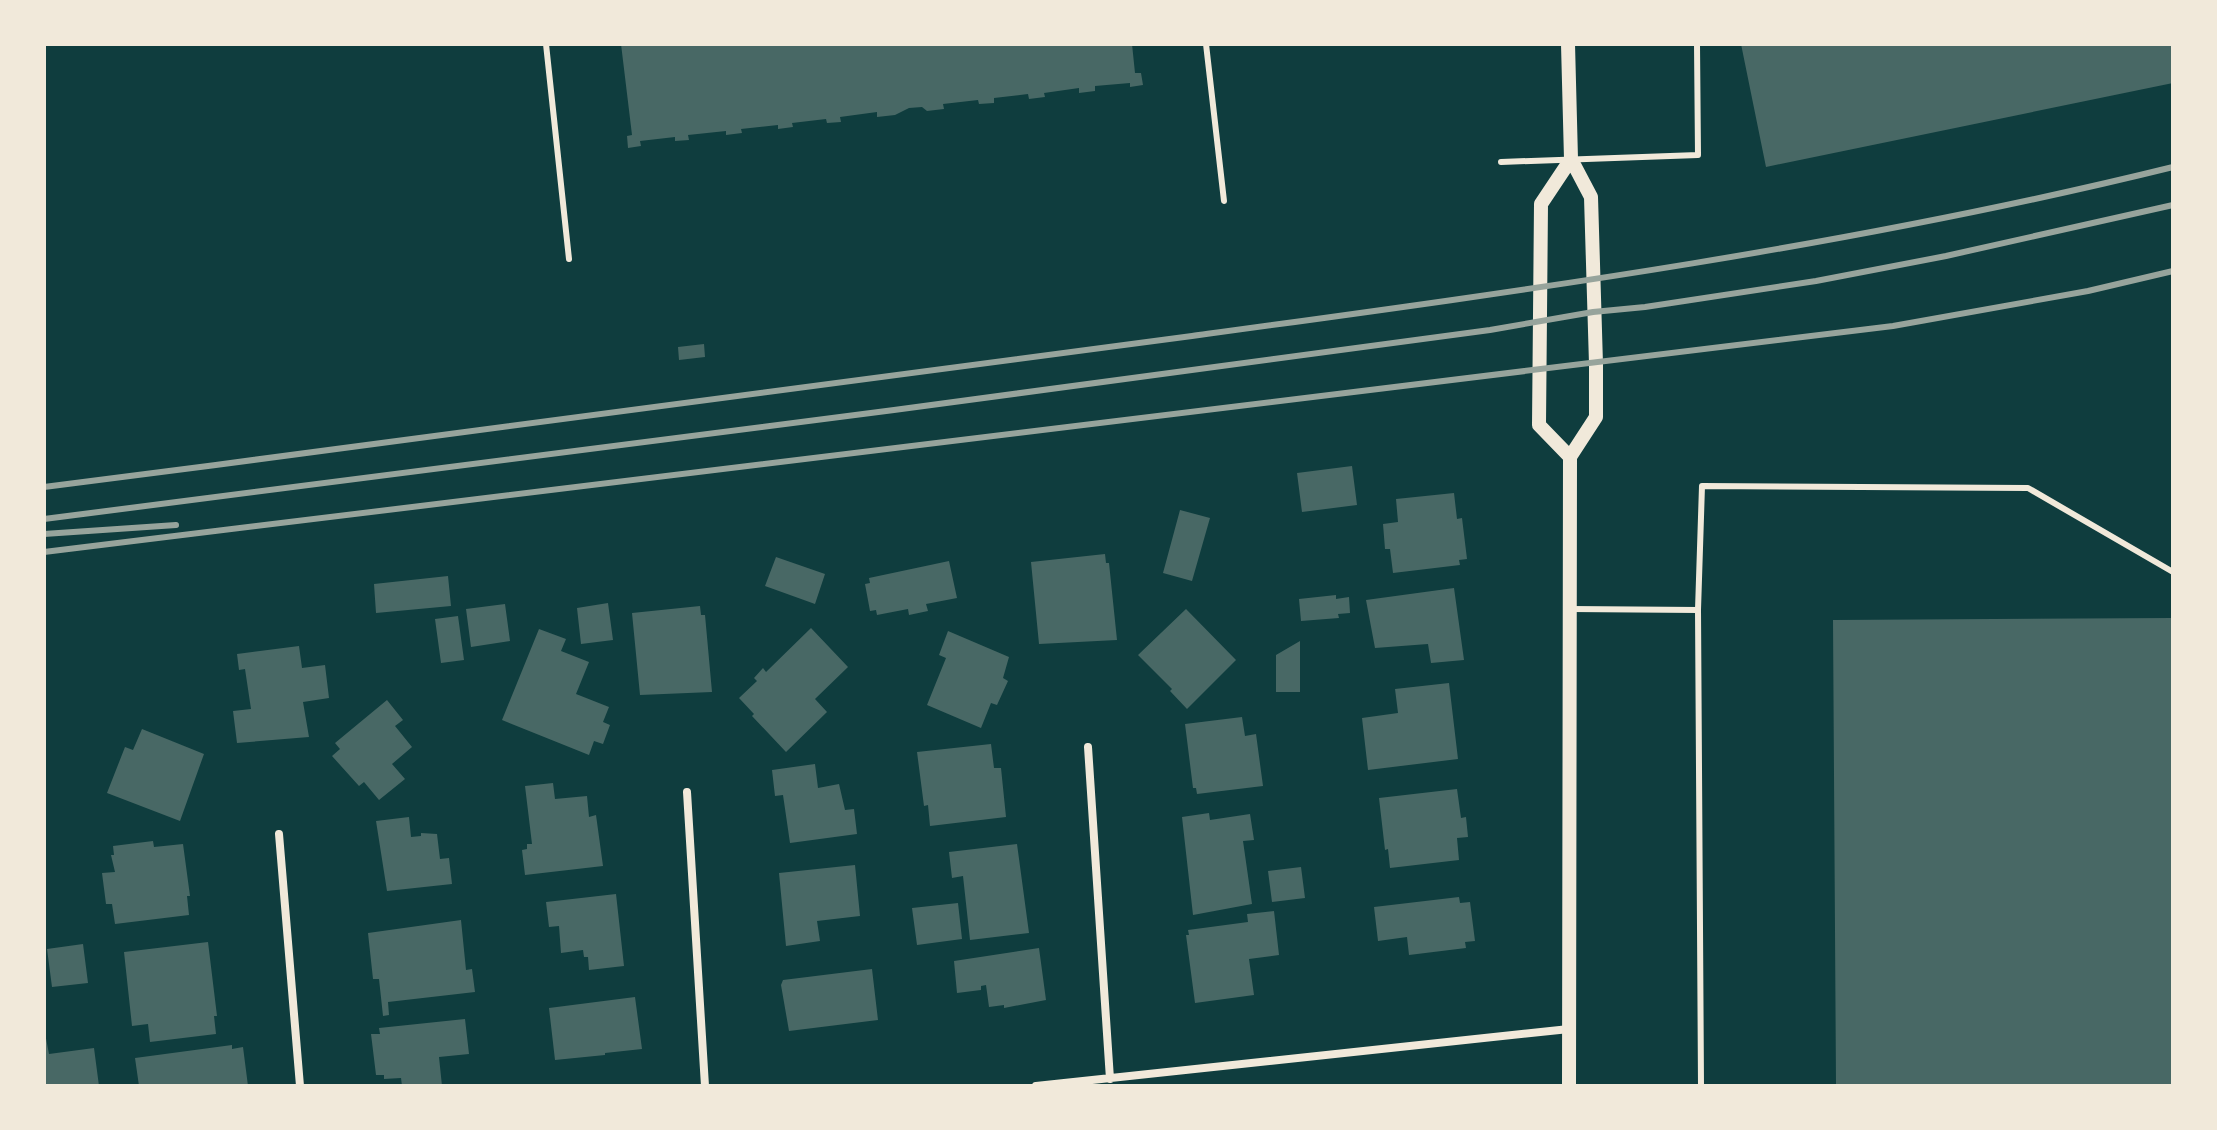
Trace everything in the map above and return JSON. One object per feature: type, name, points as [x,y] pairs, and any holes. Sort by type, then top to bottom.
[{"type":"street","points":[[1568,44],[1571,159],[1591,197],[1596,417],[1570,457],[1569,1086]]},
{"type":"street","points":[[1570,457],[1539,425],[1539,288],[1541,204],[1571,159]]},
{"type":"street","points":[[1088,747],[1110,1079]]},
{"type":"street","points":[[687,792],[705,1086]]},
{"type":"street","points":[[279,834],[300,1086]]},
{"type":"street","points":[[1036,1086],[1569,1029]]},
{"type":"lane","points":[[546,44],[569,259]]},
{"type":"lane","points":[[1206,44],[1224,201]]},
{"type":"lane","points":[[1501,162],[1698,155],[1697,44]]},
{"type":"lane","points":[[1701,1086],[1698,610],[1702,486],[2028,488],[2173,572]]},
{"type":"lane","points":[[1569,609],[1698,610]]},
{"type":"building","points":[[621,44],[1132,44],[1135,73],[1141,73],[1143,85],[1095,86],[1095,91],[1079,93],[1079,88],[1044,93],[1045,97],[1029,99],[1028,94],[994,98],[994,103],[979,104],[978,100],[943,104],[944,109],[927,111],[922,107],[909,108],[895,115],[877,117],[877,112],[840,117],[841,122],[827,123],[826,119],[792,123],[793,127],[778,129],[778,125],[741,129],[742,133],[726,135],[726,131],[688,135],[689,140],[675,141],[675,137],[640,141],[641,146],[628,148],[627,136],[632,135]]},
{"type":"building","points":[[1741,44],[2173,44],[2173,83],[1766,167]]},
{"type":"building","points":[[704,344],[705,357],[679,360],[678,347]]},
{"type":"building","points":[[1352,466],[1357,505],[1302,512],[1297,473]]},
{"type":"building","points":[[1454,493],[1457,519],[1462,518],[1467,559],[1459,560],[1460,565],[1393,573],[1390,549],[1385,549],[1383,524],[1398,522],[1396,499]]},
{"type":"building","points":[[1180,510],[1210,518],[1192,581],[1163,573]]},
{"type":"building","points":[[1105,554],[1106,563],[1109,563],[1117,640],[1039,644],[1031,562]]},
{"type":"building","points":[[776,557],[825,574],[815,604],[765,586]]},
{"type":"building","points":[[949,561],[957,598],[926,604],[928,611],[909,615],[908,609],[877,615],[876,610],[870,611],[865,584],[870,583],[869,578]]},
{"type":"building","points":[[448,576],[451,606],[376,613],[374,584]]},
{"type":"building","points":[[1454,588],[1464,660],[1431,663],[1428,644],[1375,648],[1366,600]]},
{"type":"building","points":[[1336,595],[1336,599],[1349,597],[1350,613],[1338,614],[1339,618],[1301,621],[1299,599]]},
{"type":"building","points":[[608,603],[613,640],[581,644],[577,608]]},
{"type":"building","points":[[505,604],[510,641],[471,647],[466,609]]},
{"type":"building","points":[[700,606],[701,615],[705,615],[712,692],[640,695],[632,613]]},
{"type":"building","points":[[1186,609],[1236,660],[1187,709],[1138,655]]},
{"type":"building","points":[[458,616],[464,660],[441,663],[435,619]]},
{"type":"building","points":[[2173,618],[2173,1086],[1836,1086],[1833,620]]},
{"type":"building","points":[[811,628],[848,667],[815,699],[827,712],[786,752],[739,698],[757,681],[754,678],[763,668],[766,672]]},
{"type":"building","points":[[539,629],[566,639],[561,651],[589,662],[576,694],[609,707],[603,722],[610,725],[603,744],[594,741],[589,755],[502,720]]},
{"type":"building","points":[[948,631],[1009,657],[1003,678],[1008,681],[997,705],[991,703],[981,728],[927,705],[946,658],[939,655]]},
{"type":"building","points":[[1300,641],[1300,692],[1276,692],[1276,655]]},
{"type":"building","points":[[299,646],[302,668],[325,665],[329,698],[303,702],[309,737],[237,743],[233,711],[251,709],[245,669],[239,670],[237,654]]},
{"type":"building","points":[[1449,683],[1458,759],[1368,770],[1362,718],[1398,713],[1395,689]]},
{"type":"building","points":[[387,700],[403,720],[395,726],[412,747],[392,764],[405,779],[379,800],[364,782],[359,786],[332,756],[340,749],[335,743]]},
{"type":"building","points":[[1242,717],[1245,736],[1256,734],[1263,786],[1197,794],[1196,788],[1193,788],[1185,724]]},
{"type":"building","points":[[142,729],[204,754],[180,821],[107,793],[125,747],[133,750]]},
{"type":"building","points":[[991,744],[994,768],[1001,768],[1006,817],[930,826],[928,805],[924,806],[917,752]]},
{"type":"building","points":[[815,764],[818,788],[839,784],[845,810],[854,809],[857,834],[790,843],[783,795],[775,796],[772,770]]},
{"type":"building","points":[[553,783],[555,799],[587,796],[589,817],[596,815],[603,866],[525,875],[522,850],[527,849],[527,844],[532,844],[525,786]]},
{"type":"building","points":[[1457,789],[1461,818],[1466,817],[1468,837],[1457,838],[1459,860],[1390,868],[1379,798]]},
{"type":"building","points":[[1209,813],[1210,820],[1250,814],[1254,840],[1243,841],[1252,904],[1193,915],[1182,817]]},
{"type":"building","points":[[409,817],[411,837],[421,836],[421,833],[437,834],[440,859],[449,858],[452,884],[387,891],[376,821]]},
{"type":"building","points":[[153,841],[154,847],[183,844],[190,896],[187,896],[189,915],[115,924],[112,904],[106,904],[102,873],[115,872],[111,855],[114,855],[113,846]]},
{"type":"building","points":[[1017,844],[1029,933],[970,940],[963,876],[952,878],[949,852]]},
{"type":"building","points":[[855,865],[860,916],[817,921],[820,941],[786,946],[779,873]]},
{"type":"building","points":[[1301,867],[1305,898],[1272,902],[1268,871]]},
{"type":"building","points":[[616,894],[624,966],[589,970],[588,957],[584,957],[583,950],[561,953],[559,926],[549,927],[546,902]]},
{"type":"building","points":[[1459,897],[1460,903],[1470,902],[1475,941],[1465,942],[1466,948],[1409,955],[1407,937],[1378,941],[1374,907]]},
{"type":"building","points":[[958,903],[962,939],[917,945],[912,908]]},
{"type":"building","points":[[1274,911],[1279,955],[1249,959],[1254,995],[1195,1003],[1186,935],[1189,935],[1188,930],[1248,922],[1247,914]]},
{"type":"building","points":[[461,920],[466,970],[472,969],[475,992],[388,1002],[389,1015],[383,1016],[379,979],[373,979],[368,933]]},
{"type":"building","points":[[208,942],[217,1016],[214,1016],[216,1034],[150,1042],[148,1024],[132,1026],[124,952]]},
{"type":"building","points":[[83,944],[88,983],[52,987],[47,949]]},
{"type":"building","points":[[1039,948],[1046,1000],[1004,1008],[1004,1005],[989,1007],[986,985],[981,986],[981,990],[957,993],[954,961]]},
{"type":"building","points":[[872,969],[878,1020],[789,1031],[781,985],[783,980]]},
{"type":"building","points":[[635,997],[642,1049],[555,1060],[549,1008]]},
{"type":"building","points":[[465,1019],[469,1054],[439,1057],[442,1086],[402,1086],[401,1078],[384,1079],[384,1075],[376,1075],[371,1034],[380,1034],[379,1028]]},
{"type":"building","points":[[44,1028],[49,1054],[94,1048],[99,1086],[44,1086]]},
{"type":"building","points":[[232,1045],[232,1049],[243,1047],[248,1086],[139,1086],[135,1058]]},
{"type":"railway","points":[[44,487],[905,375],[1562,284],[1929,221],[2173,167]]},
{"type":"railway","points":[[44,519],[1490,330],[1593,312],[1816,281],[1946,256],[2173,205]]},
{"type":"railway","points":[[44,552],[1893,326],[2088,291],[2173,271]]},
{"type":"railway","points":[[44,534],[176,525]]}]
